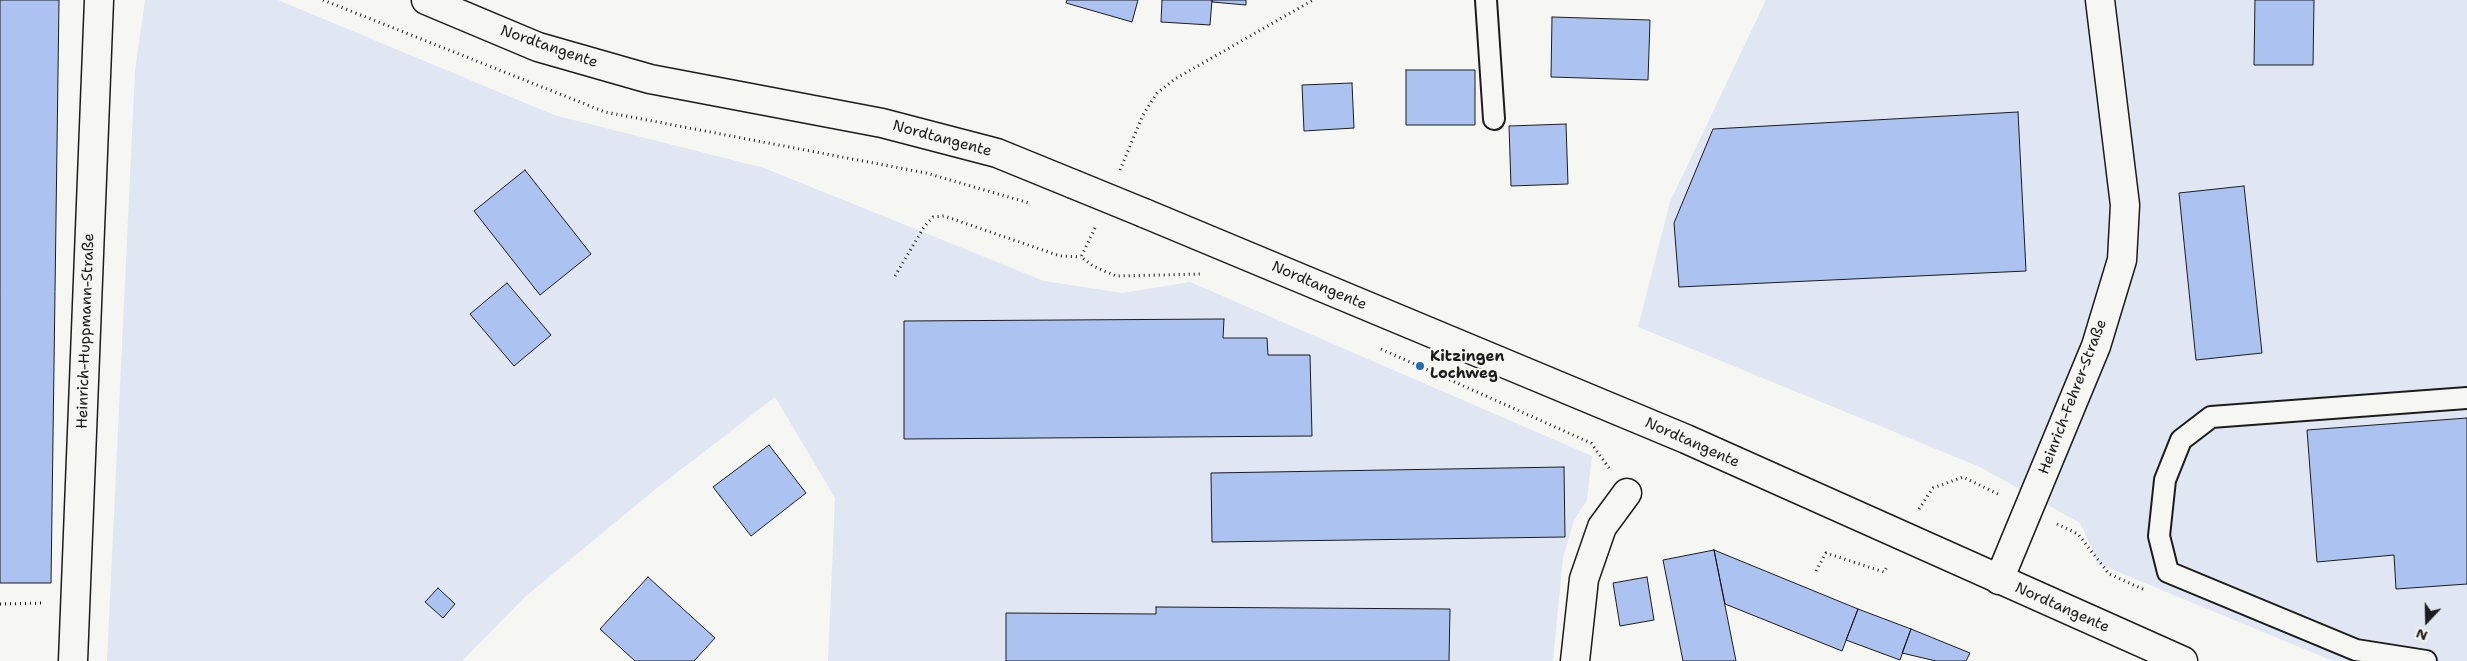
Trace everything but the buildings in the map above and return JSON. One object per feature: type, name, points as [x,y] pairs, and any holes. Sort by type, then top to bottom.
[{"type":"main road","name":"Heinrich-Huppmann-Straße","points":[[73,661],[99,0]]},
{"type":"main road","name":"Nordtangente","points":[[426,0],[538,47],[650,79],[882,123],[997,153],[1686,439],[2182,661]]},
{"type":"main road","name":"Heinrich-Fehrer-Straße","points":[[1999,580],[2096,346],[2122,260],[2125,205],[2100,0]]},
{"type":"main road","points":[[1575,661],[1584,579],[1602,527],[1627,493]]},
{"type":"lane","points":[[1486,0],[1494,119]]},
{"type":"lane","points":[[2426,661],[2356,650],[2168,572],[2159,536],[2165,480],[2181,440],[2211,417],[2467,398]]},
{"type":"path","points":[[1143,115],[1158,93],[1175,79],[1313,0]]},
{"type":"path","points":[[895,276],[924,226],[934,216],[944,216],[1060,256],[1081,257],[1093,266],[1116,276],[1213,274]]},
{"type":"path","points":[[1081,257],[1091,240]]},
{"type":"path","points":[[1375,346],[1591,443],[1627,493]]},
{"type":"path","points":[[1816,571],[1826,554],[1884,572],[1901,536],[1933,488],[1963,477],[2078,534],[2109,574],[2154,593]]},
{"type":"path","points":[[0,604],[75,603]]},
{"type":"shaded area","points":[[145,0],[278,0],[554,115],[764,168],[1044,281],[1122,293],[1190,282],[1592,456],[1587,500],[1574,520],[1563,558],[1553,661],[828,661],[835,498],[775,397],[652,492],[526,596],[462,661],[107,661],[135,71]]},
{"type":"shaded area","points":[[1766,0],[2467,0],[2467,661],[2333,661],[2099,564],[2080,523],[1980,467],[1638,327],[1670,202]]},
{"type":"place","name":"Kitzingen Lochweg","points":[[1420,366]]}]
